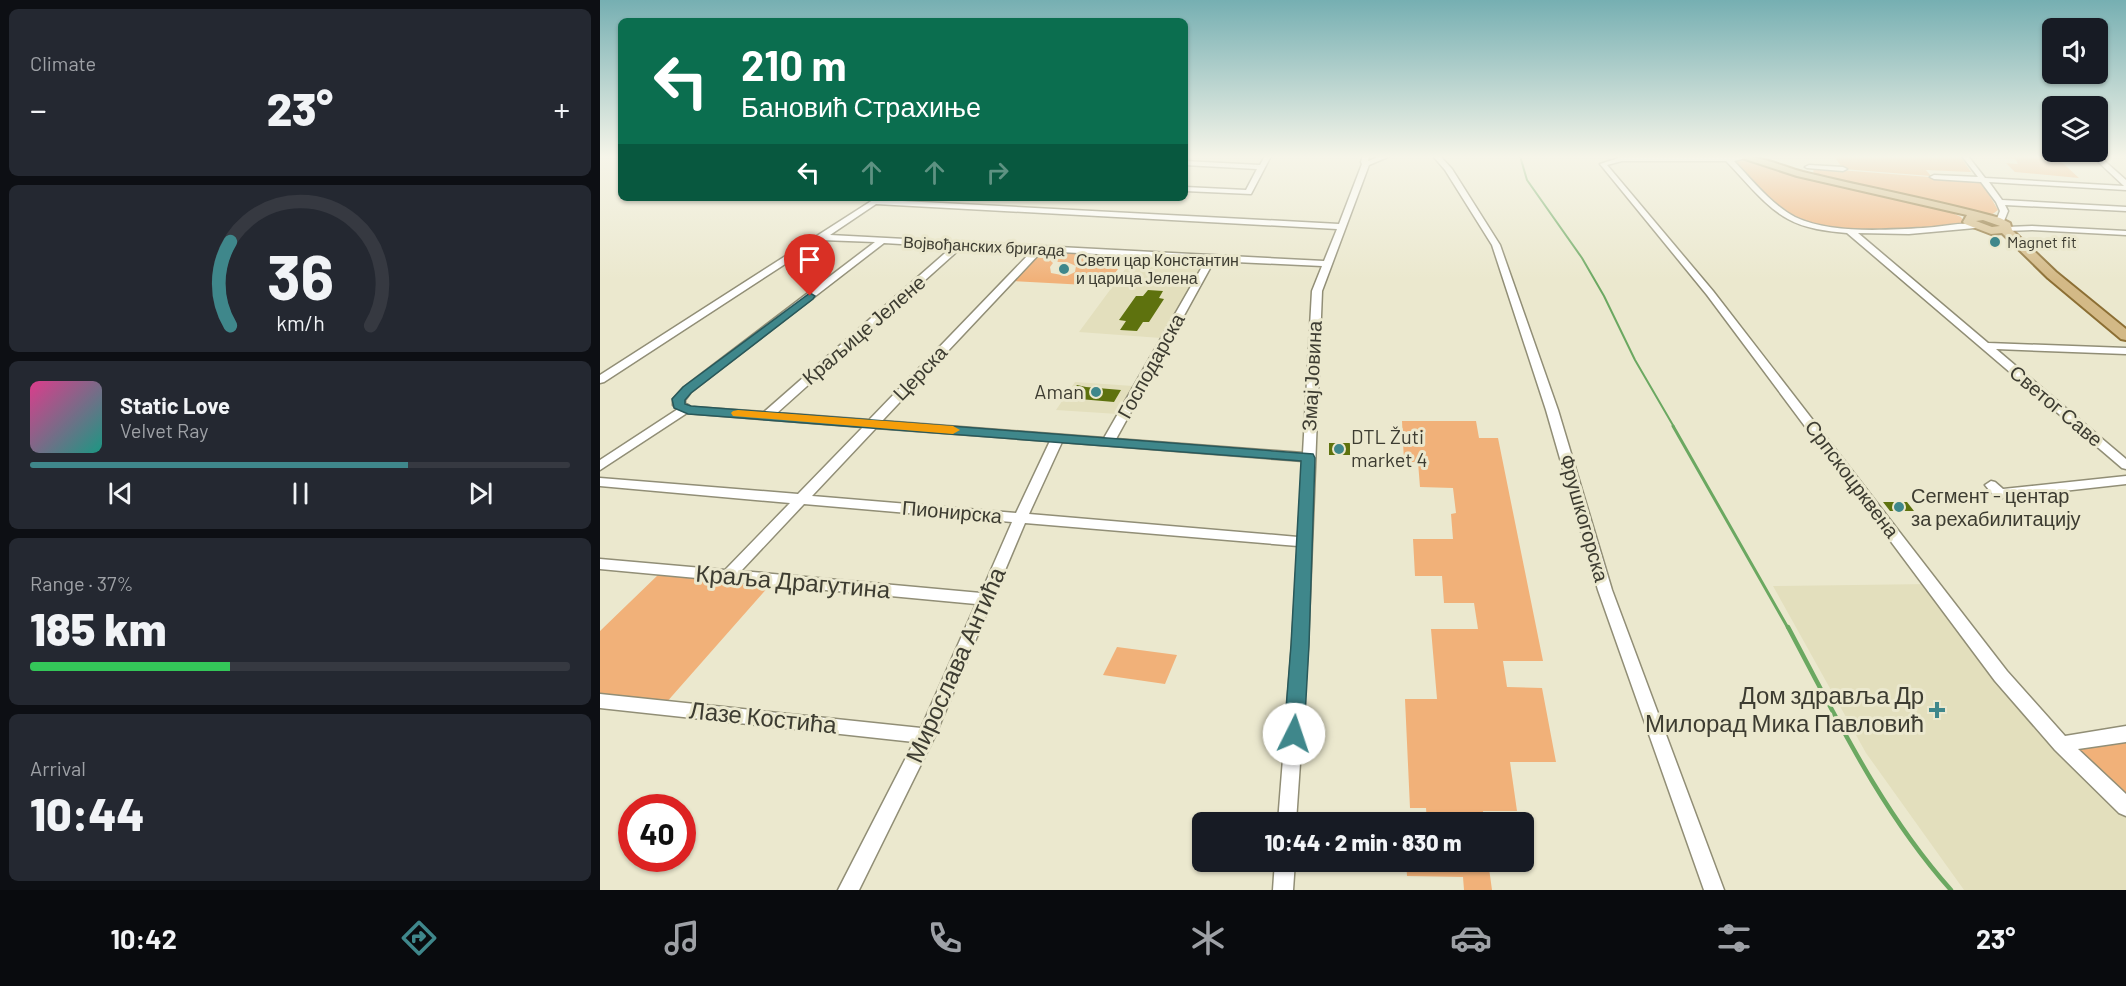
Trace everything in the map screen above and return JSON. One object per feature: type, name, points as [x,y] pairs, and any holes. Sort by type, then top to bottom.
[{"type":"main road","points":[[1907,198],[1978,220],[2004,223],[2022,247],[2052,275],[2126,336]]},
{"type":"main road","points":[[1978,220],[1991,231],[2022,247]]},
{"type":"main road","points":[[1991,231],[2004,223]]},
{"type":"main road","points":[[2052,275],[2056,282],[2126,349]]},
{"type":"street","name":"Змај Јовина","points":[[1288,812],[1300,645],[1315,311],[1319,283],[1352,198]]},
{"type":"street","name":"Фрушкогорска","points":[[1466,198],[1497,245],[1552,410],[1605,590],[1714,890]]},
{"type":"street","name":"Српскоцрквена","points":[[1630,198],[1716,302],[1996,670],[2061,744],[2126,807]]},
{"type":"street","points":[[1769,198],[1790,217],[1812,227],[1850,231],[1951,229],[1978,220]]},
{"type":"street","points":[[1997,198],[2000,202],[2004,223]]},
{"type":"street","points":[[600,380],[877,201]]},
{"type":"street","points":[[896,201],[1341,227]]},
{"type":"street","points":[[2000,202],[2126,209]]},
{"type":"street","points":[[2004,223],[2015,222],[2032,228]]},
{"type":"street","points":[[2004,223],[2032,228],[2126,232]]},
{"type":"street","name":"Светог Саве","points":[[1850,231],[2126,465]]},
{"type":"street","name":"Војвођанских бригада","points":[[821,237],[1326,264]]},
{"type":"street","points":[[883,240],[687,390],[678,402],[679,405],[687,409],[767,416],[1308,458]]},
{"type":"street","name":"Краљице Јелене","points":[[767,416],[960,244]]},
{"type":"street","name":"Церска","points":[[728,576],[1039,249]]},
{"type":"street","name":"Господарска","points":[[1108,442],[1211,259]]},
{"type":"street","name":"Светог Саве","points":[[1986,346],[2126,349]]},
{"type":"street","points":[[600,466],[687,409]]},
{"type":"street","name":"Мирослава Антића","points":[[848,890],[926,735],[1058,438]]},
{"type":"street","points":[[1991,484],[2000,494],[2126,480]]},
{"type":"street","name":"Пионирска","points":[[600,482],[1303,542]]},
{"type":"street","name":"Краља Драгутина","points":[[600,564],[987,599]]},
{"type":"street","name":"Лазе Костића","points":[[600,701],[926,735]]},
{"type":"street","points":[[2061,744],[2126,734]]},
{"type":"street","points":[[1283,890],[1284,872]]},
{"type":"shaded area","points":[[1767,198],[1898,198],[1946,210],[1961,217],[1964,222],[1951,229],[1843,230],[1821,228],[1803,223],[1780,210]]},
{"type":"shaded area","points":[[1921,198],[1991,198],[1998,210],[1990,216]]},
{"type":"shaded area","points":[[1053,251],[1128,256],[1105,286],[1013,281],[1037,255],[1047,257],[1053,263],[1050,267],[1051,273],[1067,276],[1075,272],[1076,266],[1067,262],[1058,262],[1052,256]]},
{"type":"shaded area","points":[[1135,256],[1207,260],[1161,338],[1079,332]]},
{"type":"shaded area","points":[[1075,382],[1133,386],[1118,414],[1056,410]]},
{"type":"shaded area","points":[[1402,421],[1476,421],[1479,438],[1498,438],[1543,661],[1503,661],[1507,687],[1542,688],[1556,762],[1510,762],[1517,811],[1426,812],[1426,808],[1410,808],[1405,699],[1437,699],[1431,629],[1478,629],[1474,603],[1444,603],[1442,576],[1415,576],[1413,539],[1453,539],[1451,514],[1456,513],[1453,488],[1420,487],[1418,462],[1404,462]]},
{"type":"shaded area","points":[[659,574],[770,585],[665,704],[600,696],[600,631]]},
{"type":"shaded area","name":"Дом здравља Др Милорад Мика Павловић","points":[[1931,584],[1972,640],[2126,807],[2126,890],[1964,890],[1866,753],[1773,586]]},
{"type":"shaded area","points":[[1117,647],[1177,655],[1165,684],[1103,675]]},
{"type":"shaded area","points":[[2126,734],[2126,810],[2061,744]]},
{"type":"shaded area","points":[[1407,872],[1490,872],[1492,890],[1464,890],[1463,877],[1407,876]]},
{"type":"building","points":[[1148,290],[1163,291],[1159,298],[1164,299],[1149,322],[1143,322],[1137,331],[1120,330],[1126,321],[1119,320],[1136,296],[1143,296]]},
{"type":"building","name":"Aman","points":[[1077,385],[1121,390],[1114,402],[1068,398]]},
{"type":"building","name":"DTL Žuti market 4","points":[[1329,443],[1350,443],[1350,455],[1329,455]]},
{"type":"building","name":"Сегмент - центар за рехабилитацију","points":[[1883,502],[1907,502],[1914,511],[1890,511]]},
{"type":"waterway","points":[[1539,198],[1582,258],[1604,296],[1635,360],[1674,427]]},
{"type":"waterway","points":[[1673,426],[1788,628]]},
{"type":"waterway","points":[[1788,627],[1842,729],[1882,797],[1903,829],[1951,890]]},
{"type":"slow traffic","points":[[738,413],[953,430]]},
{"type":"place","name":"Magnet fit","points":[[1995,242]]},
{"type":"place","name":"Свети цар Константин и царица Јелена","points":[[1064,269]]},
{"type":"place","name":"Aman","points":[[1096,392]]},
{"type":"place","name":"DTL Žuti market 4","points":[[1339,449]]},
{"type":"place","name":"Сегмент - центар за рехабилитацију","points":[[1899,507]]},
{"type":"place","name":"Дом здравља Др Милорад Мика Павловић","points":[[1937,710]]},
{"type":"route","points":[[810,296],[687,390],[678,402],[681,408],[1308,458],[1294,734]]}]
